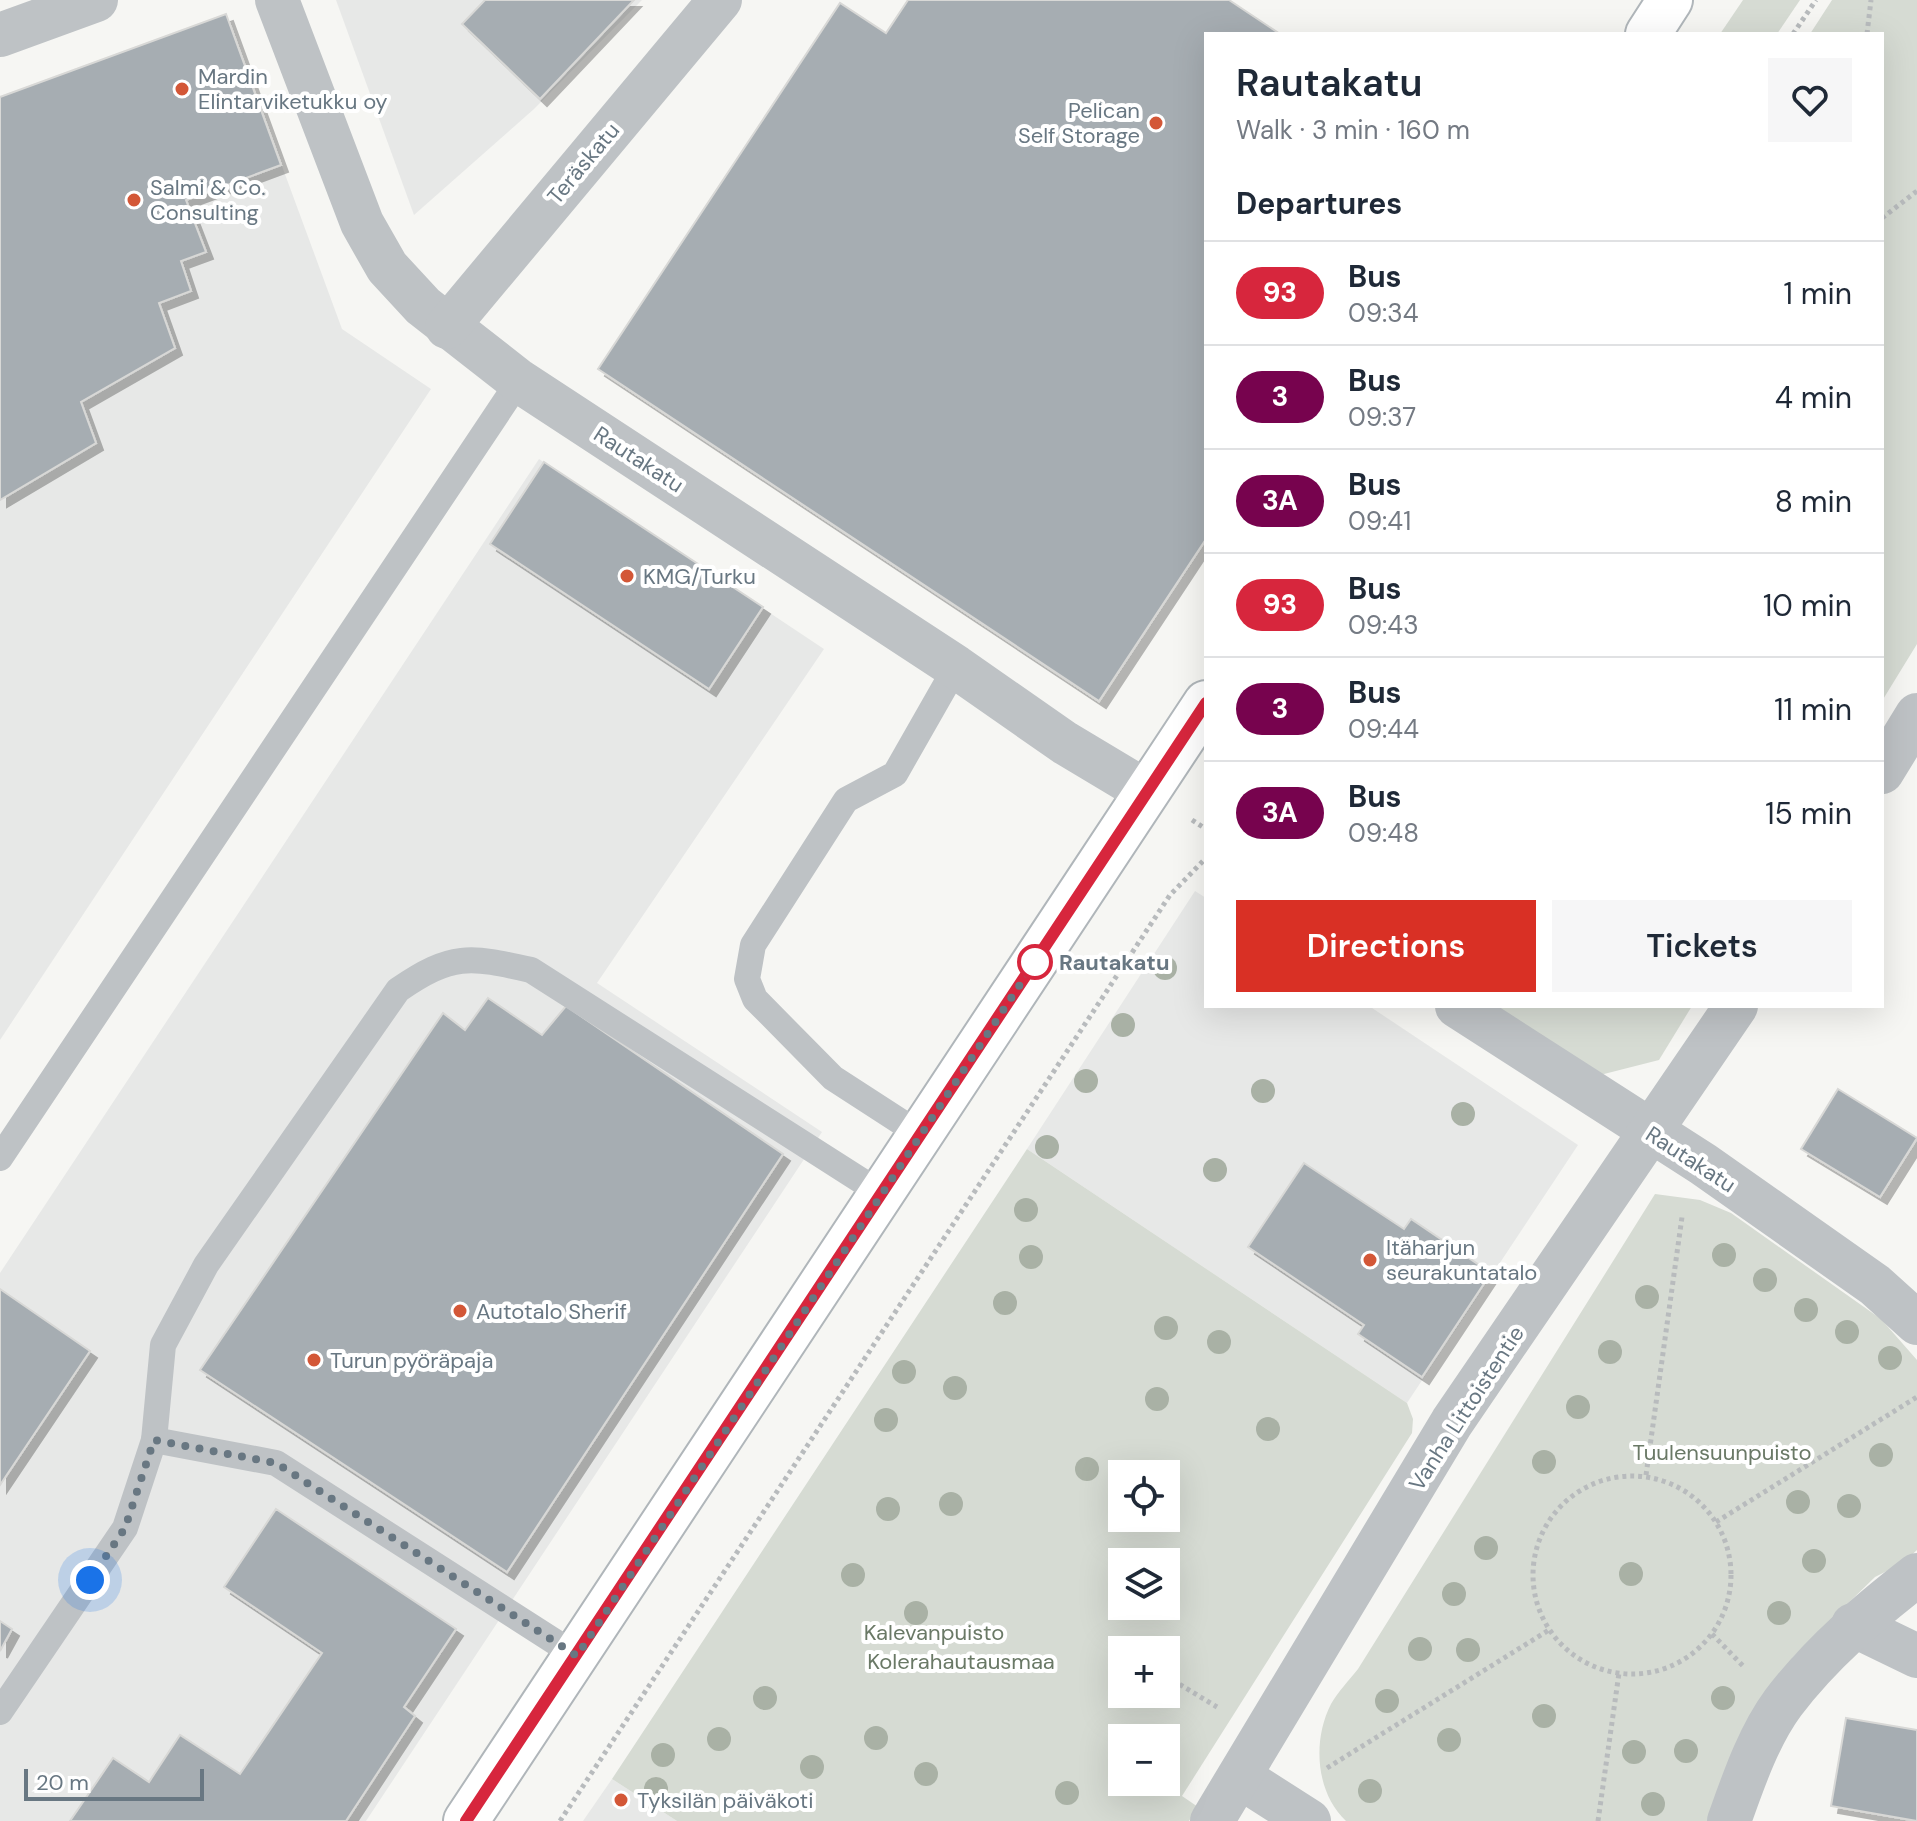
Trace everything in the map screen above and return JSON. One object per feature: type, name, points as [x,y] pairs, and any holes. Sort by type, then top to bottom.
[{"type":"main road","points":[[1649,32],[1670,0]]},
{"type":"main road","points":[[466,1821],[1204,706]]},
{"type":"street","points":[[0,35],[96,0]]},
{"type":"street","name":"Rautakatu","points":[[277,0],[362,223],[387,267],[447,327],[519,381],[956,667],[1065,743],[1147,792]]},
{"type":"street","name":"Teräskatu","points":[[447,327],[720,0]]},
{"type":"street","points":[[1884,769],[1917,715]]},
{"type":"street","name":"Rautakatu","points":[[1460,1008],[1703,1164],[1875,1285],[1917,1323]]},
{"type":"street","name":"Vanha Littoistentie","points":[[1212,1821],[1452,1422],[1735,1008]]},
{"type":"street","points":[[1729,1821],[1747,1772],[1782,1705],[1853,1625],[1917,1575]]},
{"type":"street","points":[[1853,1625],[1917,1656]]},
{"type":"street","points":[[1240,1777],[1294,1810]]},
{"type":"lane","points":[[0,1158],[519,381]]},
{"type":"lane","points":[[921,1135],[833,1078],[755,999],[747,979],[753,945],[846,800],[895,774],[956,667]]},
{"type":"lane","points":[[0,1712],[125,1528],[154,1440],[163,1345],[206,1265],[398,990],[432,966],[476,957],[531,970],[882,1194]]},
{"type":"lane","points":[[154,1440],[276,1463],[577,1656]]},
{"type":"path","points":[[1794,32],[1816,0]]},
{"type":"path","points":[[1867,32],[1871,0]]},
{"type":"path","points":[[1884,216],[1917,191]]},
{"type":"path","points":[[573,1821],[562,1818],[1170,895],[1204,860]]},
{"type":"path","points":[[1646,1475],[1684,1203],[1703,1164]]},
{"type":"path","points":[[1716,1522],[1917,1397]]},
{"type":"path","points":[[1646,1475],[1676,1485],[1703,1505],[1716,1522],[1731,1563],[1730,1597],[1712,1634],[1696,1652],[1669,1667],[1640,1674],[1619,1673],[1581,1661],[1558,1642],[1540,1616],[1533,1587],[1533,1556],[1544,1528],[1561,1503],[1586,1485],[1615,1476],[1646,1475]]},
{"type":"path","points":[[1294,1810],[1549,1629]]},
{"type":"path","points":[[1598,1821],[1619,1673]]},
{"type":"shaded area","points":[[336,0],[642,0],[534,109],[414,215]]},
{"type":"shaded area","points":[[226,14],[342,329],[431,389],[0,1040],[0,97]]},
{"type":"shaded area","points":[[539,459],[824,649],[597,983],[822,1132],[366,1821],[0,1821],[0,1273]]},
{"type":"shaded area","points":[[1195,891],[1204,897],[1204,1008],[1372,1008],[1578,1145],[1407,1403],[1027,1149]]},
{"type":"shaded area","name":"Tyksilän päiväkoti","points":[[612,1779],[677,1821],[583,1821]]},
{"type":"green space","points":[[1743,0],[1800,0],[1778,32],[1721,32]]},
{"type":"green space","points":[[1832,0],[1917,0],[1917,644],[1884,698],[1884,32],[1811,32]]},
{"type":"green space","points":[[1499,1008],[1691,1008],[1659,1060],[1597,1074]]},
{"type":"green space","name":"Kalevanpuisto","points":[[1027,1149],[1407,1403],[1413,1419],[1412,1433],[1182,1796],[1198,1807],[1189,1821],[677,1821],[612,1779]]},
{"type":"green space","name":"Tuulensuunpuisto","points":[[1655,1194],[1700,1200],[1731,1213],[1881,1319],[1917,1360],[1917,1550],[1903,1563],[1875,1577],[1793,1657],[1708,1821],[1346,1821],[1328,1796],[1320,1766],[1321,1734],[1331,1704],[1358,1669]]},
{"type":"building","points":[[485,0],[634,0],[540,99],[462,24]]},
{"type":"building","points":[[908,0],[1229,0],[1277,32],[1204,32],[1204,542],[1099,701],[598,369],[840,3],[886,33]]},
{"type":"building","points":[[226,14],[281,165],[186,200],[206,252],[181,261],[191,291],[159,303],[175,348],[81,402],[96,443],[0,500],[0,97]]},
{"type":"building","name":"KMG/Turku","points":[[544,462],[763,607],[709,689],[490,544]]},
{"type":"building","name":"Autotalo Sherif","points":[[488,998],[542,1035],[566,1006],[783,1154],[507,1572],[200,1370],[443,1013],[465,1030]]},
{"type":"building","points":[[1838,1089],[1917,1138],[1880,1197],[1801,1149]]},
{"type":"building","name":"Itäharjun seurakuntatalo","points":[[1304,1163],[1404,1229],[1411,1219],[1491,1273],[1422,1377],[1358,1334],[1364,1325],[1248,1247]]},
{"type":"building","points":[[0,1289],[90,1351],[0,1485]]},
{"type":"building","points":[[276,1509],[456,1629],[404,1707],[415,1716],[346,1821],[70,1821],[113,1758],[149,1782],[180,1735],[240,1774],[322,1653],[224,1587]]},
{"type":"building","points":[[0,1621],[12,1629],[0,1651]]},
{"type":"building","points":[[1846,1718],[1917,1730],[1917,1821],[1831,1806]]},
{"type":"bus line","name":"93","points":[[466,1821],[1204,706]]},
{"type":"place","name":"Mardin Elintarviketukku oy","points":[[182,89]]},
{"type":"place","name":"Pelican Self Storage","points":[[1156,123]]},
{"type":"place","name":"Salmi & Co. Consulting","points":[[134,200]]},
{"type":"place","name":"KMG/Turku","points":[[627,576]]},
{"type":"place","name":"Rautakatu","points":[[1035,962]]},
{"type":"place","name":"Itäharjun seurakuntatalo","points":[[1370,1260]]},
{"type":"place","name":"Autotalo Sherif","points":[[460,1311]]},
{"type":"place","name":"Turun pyöräpaja","points":[[314,1360]]},
{"type":"place","name":"Tyksilän päiväkoti","points":[[621,1800]]},
{"type":"route","points":[[90,1580],[125,1528],[154,1440],[276,1463],[577,1656],[1035,962]]},
{"type":"park label","name":"Kolerahautausmaa","points":[[961,1661]]}]
